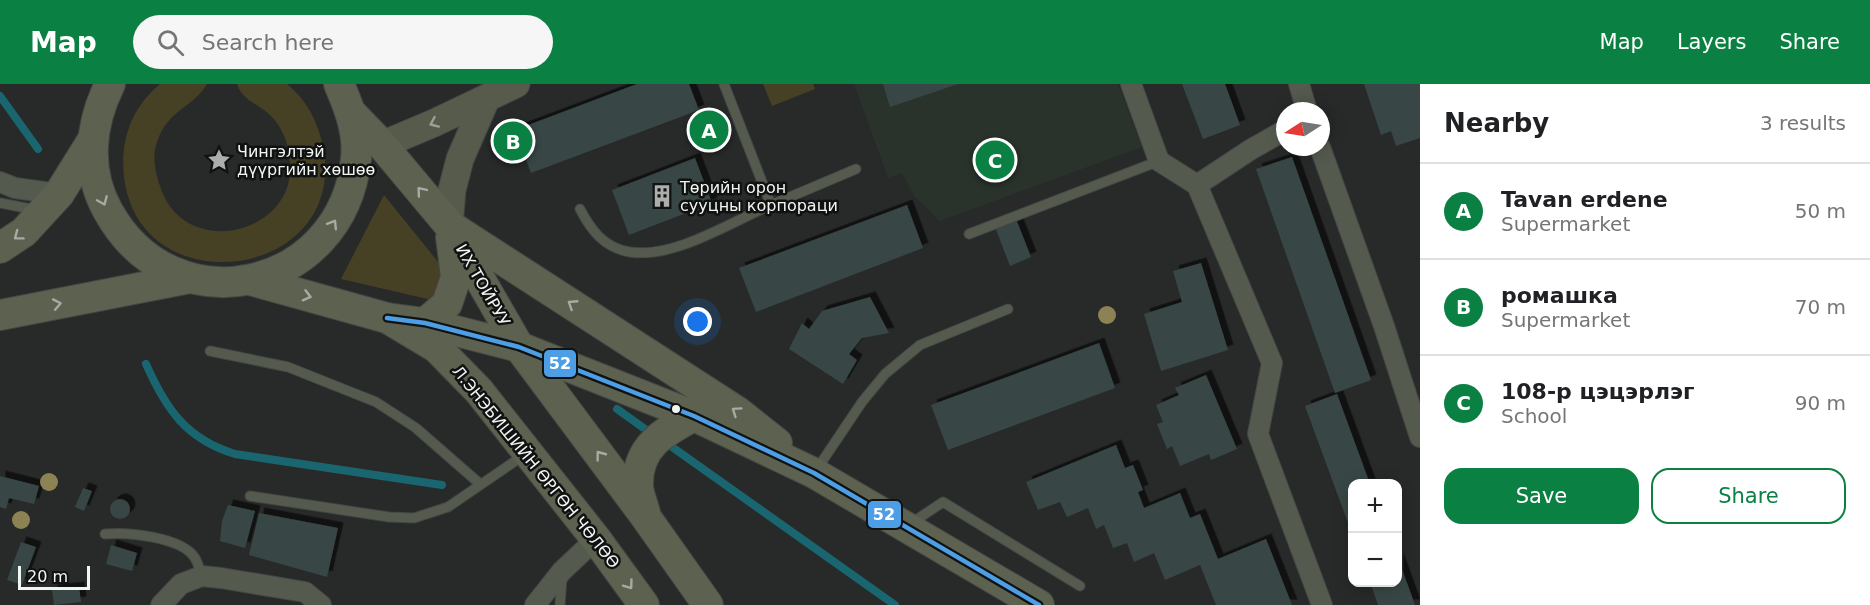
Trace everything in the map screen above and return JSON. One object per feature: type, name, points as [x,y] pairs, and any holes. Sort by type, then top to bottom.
[{"type":"main road","points":[[110,84],[101,101],[92,141],[94,171],[102,200],[117,227],[137,250],[162,267],[190,278],[220,283],[250,280],[291,265],[324,237],[347,200],[357,158],[352,114],[339,84]]},
{"type":"main road","points":[[382,144],[434,123],[516,84]]},
{"type":"main road","points":[[425,323],[447,304],[456,277],[449,225],[452,190],[460,159],[486,99]]},
{"type":"main road","name":"ИХ ТОЙРУУ","points":[[352,114],[382,144],[449,225],[519,347],[694,416],[814,473],[1039,605]]},
{"type":"main road","points":[[0,249],[24,232],[51,203],[92,141]]},
{"type":"main road","name":"ИХ ТОЙРУУ","points":[[449,225],[738,412],[814,473]]},
{"type":"main road","points":[[0,315],[190,278]]},
{"type":"main road","name":"Л.ЭНЭБИШИЙН ӨРГӨН ЧӨЛӨӨ","points":[[250,280],[387,318],[437,348],[479,391],[596,539],[644,605]]},
{"type":"main road","points":[[387,318],[425,323],[519,347],[708,605]]},
{"type":"main road","points":[[645,516],[638,487],[639,468],[645,454],[654,440],[694,416]]},
{"type":"street","points":[[1131,84],[1159,161],[1197,185],[1272,363],[1258,434],[1322,605]]},
{"type":"street","points":[[1299,84],[1304,102]]},
{"type":"street","points":[[1197,185],[1276,135]]},
{"type":"street","points":[[1323,156],[1384,326],[1420,437]]},
{"type":"street","points":[[0,182],[51,203]]},
{"type":"street","points":[[535,605],[562,571],[596,539]]},
{"type":"street","points":[[161,605],[181,584],[201,576],[305,592],[321,605]]},
{"type":"lane","points":[[724,84],[771,205]]},
{"type":"lane","points":[[969,234],[1159,161]]},
{"type":"lane","points":[[580,209],[594,233],[605,243],[618,249],[645,253],[681,246],[856,170]]},
{"type":"lane","points":[[0,203],[51,203]]},
{"type":"lane","points":[[814,473],[862,402],[885,374],[920,345],[1008,309]]},
{"type":"lane","points":[[210,351],[288,367],[376,402],[416,428],[480,484]]},
{"type":"lane","points":[[250,496],[389,517],[414,518],[448,507],[528,453]]},
{"type":"lane","points":[[906,527],[943,502],[1080,586]]},
{"type":"lane","points":[[105,534],[121,532],[152,537],[183,547],[195,558],[201,576]]},
{"type":"lane","points":[[560,605],[562,571]]},
{"type":"shaded area","points":[[160,84],[207,84],[195,99],[167,122],[155,147],[154,158],[160,186],[173,210],[191,224],[213,231],[236,230],[258,222],[276,207],[287,187],[290,163],[282,130],[269,114],[242,94],[237,84],[287,84],[301,98],[312,114],[324,151],[322,195],[303,228],[273,250],[237,261],[199,260],[164,246],[138,218],[124,177],[123,164],[126,138],[135,114],[150,93]]},
{"type":"shaded area","points":[[763,84],[813,84],[815,89],[772,106]]},
{"type":"shaded area","points":[[854,84],[1118,84],[1142,147],[940,221],[914,196],[902,173],[888,178]]},
{"type":"shaded area","points":[[384,195],[439,263],[449,285],[432,300],[341,279]]},
{"type":"building","points":[[637,84],[689,84],[699,110],[531,173],[515,130]]},
{"type":"building","points":[[883,84],[958,84],[890,107]]},
{"type":"building","points":[[1182,84],[1225,84],[1240,125],[1203,139]]},
{"type":"building","points":[[1364,84],[1420,84],[1420,138],[1396,146],[1391,131],[1381,135]]},
{"type":"building","points":[[1292,157],[1371,380],[1335,393],[1256,169]]},
{"type":"building","name":"Төрийн орон сууцны корпораци","points":[[695,158],[712,203],[629,235],[612,190]]},
{"type":"building","points":[[907,205],[923,248],[756,312],[739,268]]},
{"type":"building","points":[[1016,219],[1031,257],[1010,266],[995,227]]},
{"type":"building","points":[[1201,263],[1228,350],[1161,371],[1144,314],[1182,302],[1173,271]]},
{"type":"building","points":[[870,297],[889,333],[862,338],[849,354],[857,360],[843,384],[789,349],[802,323],[809,329],[822,311]]},
{"type":"building","points":[[1099,343],[1115,388],[948,450],[931,405]]},
{"type":"building","points":[[1206,375],[1237,449],[1211,460],[1209,454],[1180,466],[1172,446],[1167,449],[1157,424],[1163,422],[1156,405],[1179,395],[1175,388]]},
{"type":"building","points":[[1337,394],[1368,479],[1348,479],[1348,523],[1305,406]]},
{"type":"building","points":[[1116,445],[1125,468],[1133,465],[1143,490],[1138,492],[1144,508],[1180,493],[1190,518],[1200,514],[1218,559],[1266,539],[1292,605],[1216,605],[1200,565],[1165,580],[1154,553],[1134,562],[1127,543],[1113,548],[1104,525],[1096,529],[1088,508],[1067,517],[1060,502],[1038,510],[1026,482]]},
{"type":"building","points":[[0,476],[39,486],[34,504],[9,498],[6,509],[0,507]]},
{"type":"building","points":[[83,488],[92,491],[84,511],[75,507]]},
{"type":"building","points":[[116,499],[124,499],[130,505],[130,513],[124,519],[116,519],[110,513],[110,505]]},
{"type":"building","points":[[228,505],[255,511],[245,548],[220,541],[222,521]]},
{"type":"building","points":[[259,513],[338,528],[327,577],[249,555]]},
{"type":"building","points":[[21,542],[36,547],[22,585],[7,580]]},
{"type":"building","points":[[111,545],[137,553],[132,571],[106,564]]},
{"type":"building","points":[[1402,569],[1415,605],[1378,605],[1372,587],[1402,587]]},
{"type":"building","points":[[79,587],[81,602],[54,605],[52,590]]},
{"type":"waterway","points":[[0,96],[38,149]]},
{"type":"waterway","points":[[146,364],[161,395],[180,420],[203,440],[218,448],[235,454],[442,485]]},
{"type":"waterway","points":[[617,409],[652,434]]},
{"type":"waterway","points":[[665,442],[895,605]]},
{"type":"transit line","name":"52","points":[[387,318],[425,323],[519,347],[694,416],[814,473],[1039,605]]},
{"type":"place","name":"Tavan erdene","points":[[709,130]]},
{"type":"place","name":"ромашка","points":[[513,141]]},
{"type":"place","name":"Чингэлтэй дүүргийн хөшөө","points":[[219,160]]},
{"type":"place","name":"108-р цэцэрлэг","points":[[995,160]]},
{"type":"place","name":"Төрийн орон сууцны корпораци","points":[[662,196]]}]
